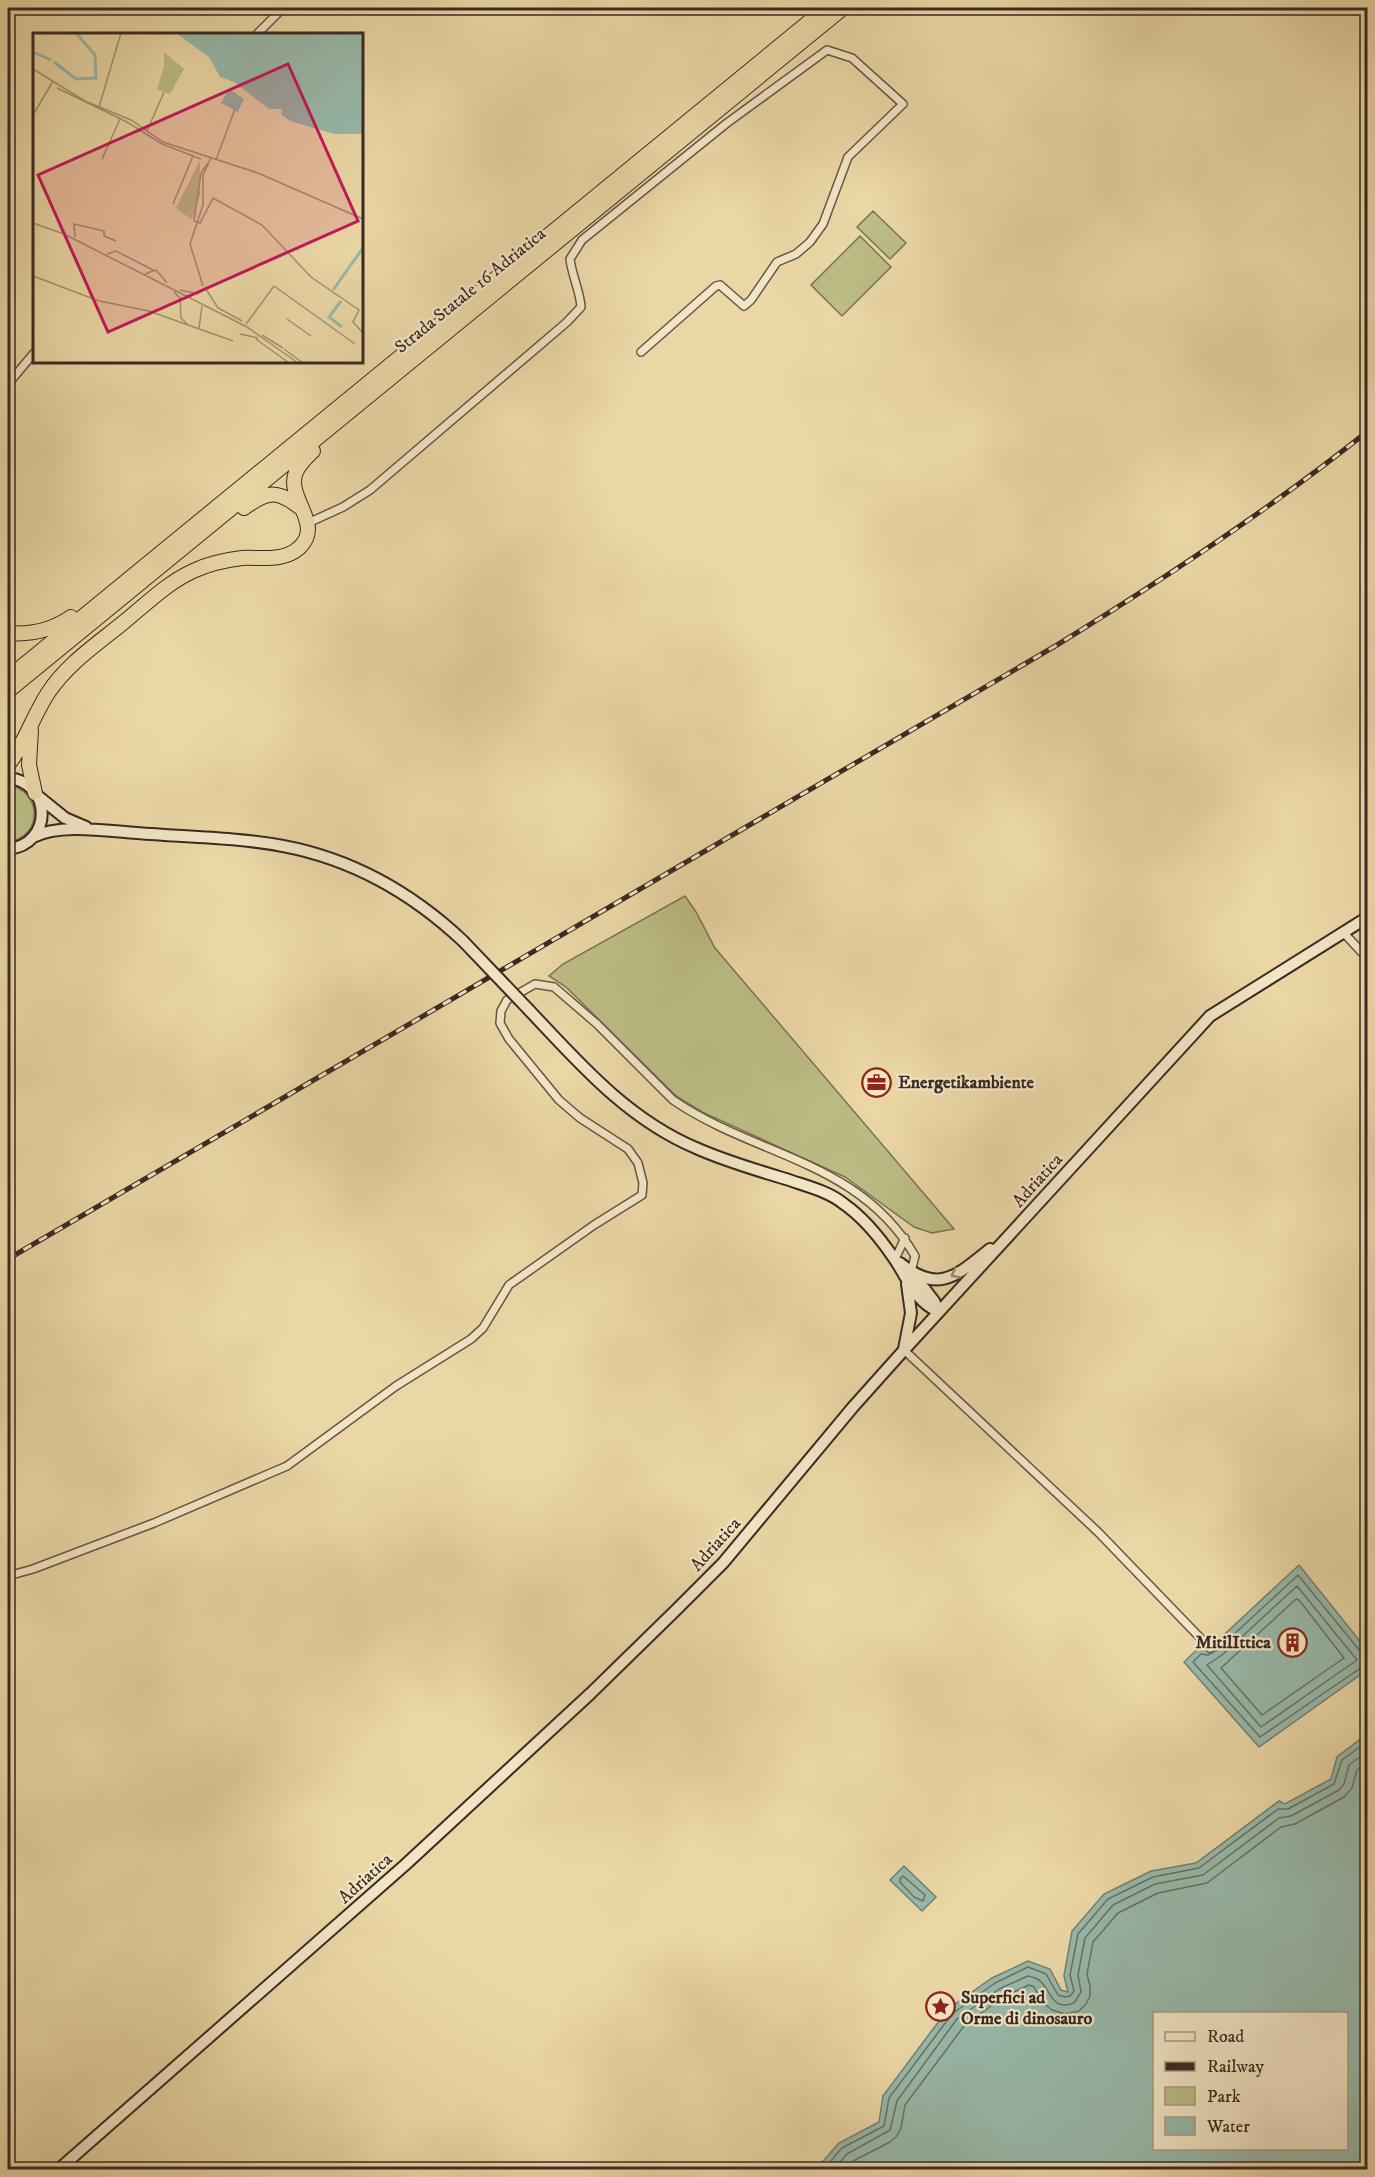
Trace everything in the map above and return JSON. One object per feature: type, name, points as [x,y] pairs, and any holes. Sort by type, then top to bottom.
[{"type":"highway","name":"Strada Statale 16 Adriatica","points":[[8,678],[826,8]]},
{"type":"highway","name":"Strada Statale 16 Adriatica","points":[[8,691],[843,8]]},
{"type":"highway","points":[[8,765],[48,692],[68,668],[163,589],[187,574],[209,565],[239,558],[276,558],[291,553],[304,541],[308,533],[308,523],[294,486],[298,468],[366,398]]},
{"type":"highway","points":[[163,564],[261,497],[272,494],[280,495],[302,509]]},
{"type":"highway","points":[[8,633],[30,633],[56,626],[135,573]]},
{"type":"highway","points":[[33,718],[28,758],[35,793]]},
{"type":"main road","points":[[8,778],[25,783],[64,818],[98,830]]},
{"type":"main road","points":[[8,849],[22,846],[33,837],[39,828],[42,817],[41,806],[35,793]]},
{"type":"main road","points":[[33,837],[53,830],[98,830],[257,842],[323,857],[362,871],[405,894],[463,941],[600,1084],[636,1114],[694,1148],[838,1199],[859,1216],[909,1277],[933,1298],[939,1312]]},
{"type":"main road","name":"Adriatica","points":[[58,2169],[396,1873],[604,1681],[723,1563],[904,1350],[1210,1016],[1368,917]]},
{"type":"main road","points":[[909,1277],[933,1281],[953,1276],[1018,1226]]},
{"type":"main road","points":[[904,1350],[911,1313],[909,1277]]},
{"type":"street","points":[[258,33],[283,8]]},
{"type":"street","points":[[308,523],[352,502],[370,490],[581,308],[570,259],[582,240],[728,123],[827,50],[852,58],[903,105],[848,157],[823,224],[810,242],[796,254],[777,262],[751,300],[744,306],[720,285],[716,286],[641,352]]},
{"type":"street","points":[[8,384],[33,354]]},
{"type":"street","points":[[1343,932],[1368,959]]},
{"type":"street","points":[[8,1576],[33,1569],[154,1523],[287,1466],[396,1386],[471,1339],[483,1328],[509,1285],[594,1225],[642,1195],[643,1183],[638,1163],[628,1149],[580,1118],[559,1100],[509,1039],[500,1023],[501,1011],[507,1000],[535,984],[554,987],[597,1023],[679,1105],[746,1139],[840,1180],[860,1194],[905,1238],[915,1256],[909,1277]]},
{"type":"street","points":[[895,1259],[905,1238]]},
{"type":"street","points":[[904,1350],[1098,1532],[1210,1648]]},
{"type":"green space","points":[[873,211],[906,243],[890,259],[857,227]]},
{"type":"green space","points":[[860,236],[891,267],[842,316],[811,285]]},
{"type":"green space","points":[[8,785],[28,795],[33,804],[34,814],[33,824],[28,832],[19,839],[8,842]]},
{"type":"green space","points":[[685,896],[715,948],[954,1229],[932,1233],[914,1227],[845,1177],[702,1112],[676,1096],[566,987],[549,976],[563,964]]},
{"type":"water","points":[[1299,1565],[1367,1650],[1367,1670],[1259,1747],[1184,1662],[1202,1645],[1206,1649],[1213,1645]]},
{"type":"water","points":[[1367,1734],[1367,2169],[816,2169],[839,2143],[879,2122],[883,2096],[948,2009],[992,1978],[1028,1961],[1050,1969],[1061,1990],[1068,1992],[1064,1976],[1072,1931],[1104,1894],[1151,1871],[1196,1863],[1279,1801],[1285,1804],[1331,1779],[1337,1757]]},
{"type":"water","points":[[904,1866],[936,1897],[922,1911],[890,1880]]},
{"type":"railway","points":[[8,1259],[1057,645],[1216,543],[1368,431]]},
{"type":"place","name":"Energetikambiente","points":[[877,1082]]},
{"type":"place","name":"MitilIttica","points":[[1292,1642]]},
{"type":"place","name":"Superfici ad Orme di dinosauro","points":[[940,2007]]}]
